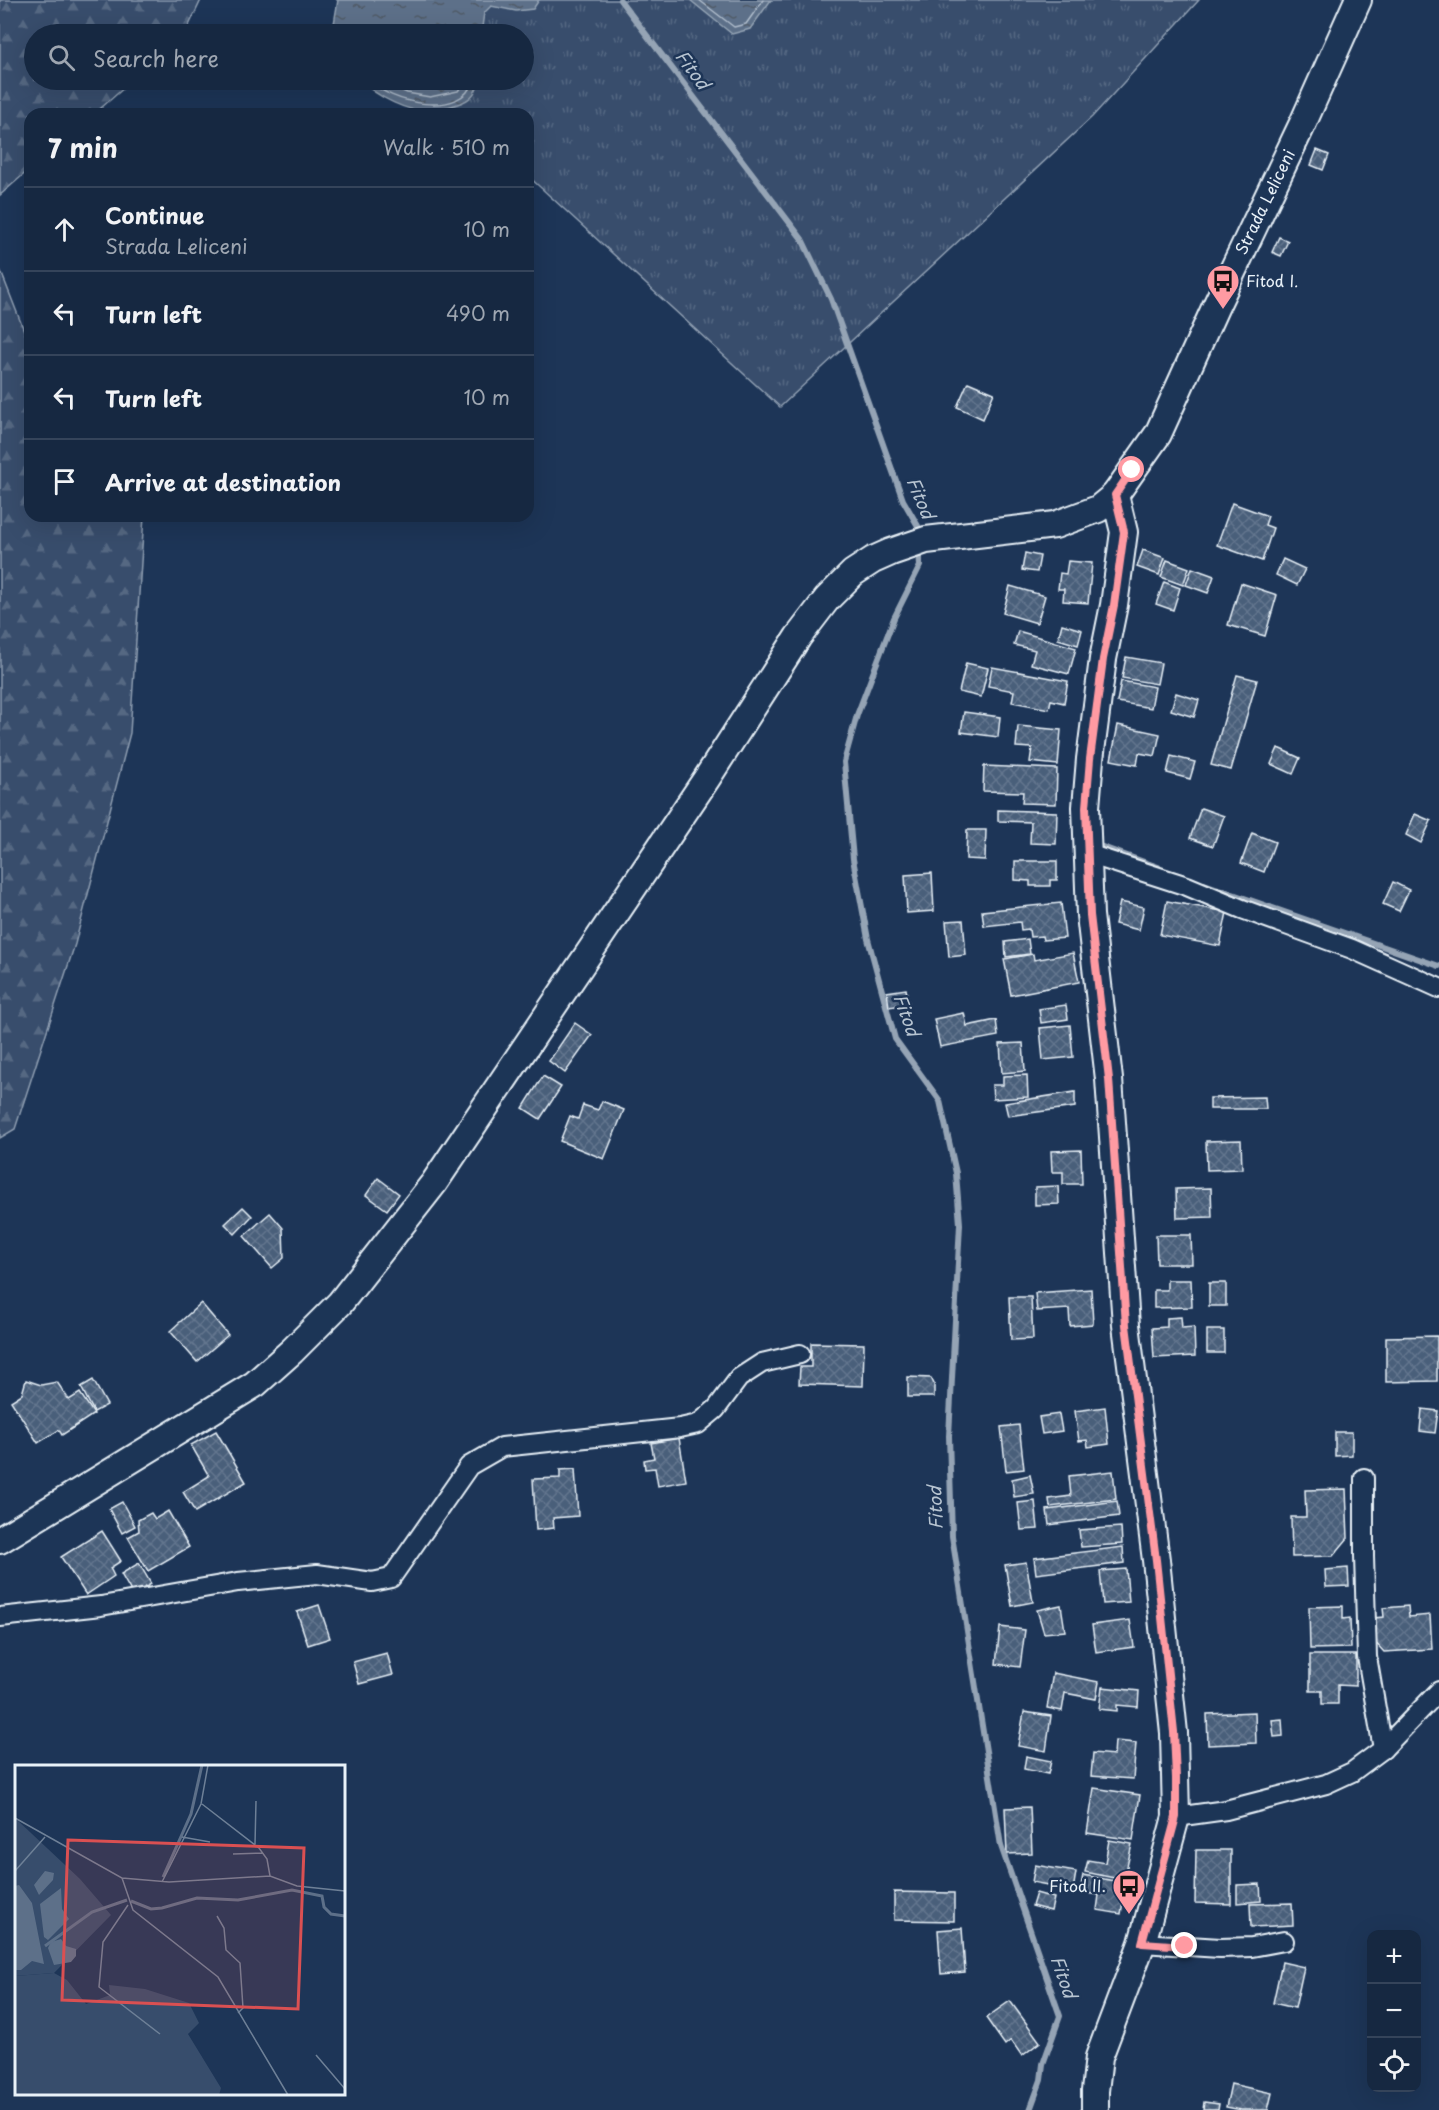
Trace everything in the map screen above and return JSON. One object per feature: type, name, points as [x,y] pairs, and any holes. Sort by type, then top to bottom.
[{"type":"main road","name":"Strada Leliceni","points":[[1115,495],[1158,434],[1358,0]]},
{"type":"main road","points":[[0,1540],[255,1384],[292,1351],[340,1302],[434,1183],[707,778],[798,637],[826,600],[853,573],[873,560],[920,542],[1044,528],[1098,509],[1115,495],[1124,532],[1114,605],[1103,659],[1090,759],[1086,807],[1090,915],[1109,1079],[1126,1325],[1156,1560],[1174,1732],[1176,1817],[1142,1943],[1099,2057],[1095,2110]]},
{"type":"street","points":[[1088,854],[1188,886],[1242,909],[1352,949],[1439,988]]},
{"type":"street","points":[[0,1617],[101,1606],[238,1582],[317,1574],[372,1582],[391,1578],[469,1466],[502,1447],[680,1428],[698,1424],[716,1409],[740,1378],[762,1363],[800,1354]]},
{"type":"street","points":[[1364,1478],[1367,1657],[1383,1749]]},
{"type":"street","points":[[1176,1817],[1226,1810],[1326,1784],[1352,1772],[1383,1749],[1439,1691]]},
{"type":"street","points":[[1142,1943],[1220,1948],[1252,1947],[1284,1941]]},
{"type":"green space","points":[[0,0],[201,0],[190,24],[24,24],[24,90],[122,90],[101,108],[24,108],[24,174],[0,195]]},
{"type":"green space","points":[[337,0],[1199,0],[1092,117],[780,407],[534,182],[534,108],[454,108],[434,90],[534,90],[534,24],[364,24]]},
{"type":"green space","points":[[0,269],[24,331],[24,522],[144,522],[130,733],[75,944],[15,1129],[0,1138]]},
{"type":"water","points":[[338,0],[539,0],[533,9],[516,11],[491,6],[484,13],[482,24],[334,24]]},
{"type":"water","points":[[690,0],[771,0],[750,29],[732,34]]},
{"type":"water","points":[[372,90],[476,90],[466,100],[446,108],[407,108]]},
{"type":"building","points":[[1317,150],[1329,155],[1323,170],[1311,165]]},
{"type":"building","points":[[1279,237],[1288,241],[1281,256],[1272,252]]},
{"type":"building","points":[[968,382],[994,393],[983,419],[957,407]]},
{"type":"building","points":[[1232,503],[1268,516],[1265,525],[1273,528],[1262,561],[1217,545]]},
{"type":"building","points":[[1143,550],[1165,558],[1159,575],[1137,567]]},
{"type":"building","points":[[1025,553],[1040,556],[1037,572],[1022,570]]},
{"type":"building","points":[[1283,559],[1305,569],[1297,585],[1276,575]]},
{"type":"building","points":[[1167,560],[1189,568],[1183,585],[1161,577]]},
{"type":"building","points":[[1068,561],[1092,563],[1088,603],[1063,601],[1064,589],[1058,589],[1060,573],[1066,574]]},
{"type":"building","points":[[1192,568],[1214,576],[1208,593],[1186,585]]},
{"type":"building","points":[[1164,582],[1180,588],[1173,610],[1156,604]]},
{"type":"building","points":[[1241,583],[1277,595],[1265,636],[1228,625]]},
{"type":"building","points":[[1010,586],[1045,596],[1037,623],[1003,613]]},
{"type":"building","points":[[1062,624],[1082,630],[1078,645],[1058,639]]},
{"type":"building","points":[[1018,631],[1076,648],[1069,674],[1031,664],[1035,650],[1014,645]]},
{"type":"building","points":[[1126,657],[1161,663],[1157,684],[1122,678]]},
{"type":"building","points":[[966,663],[988,668],[981,697],[959,692]]},
{"type":"building","points":[[992,667],[1068,681],[1064,703],[1051,700],[1049,709],[1012,702],[1014,691],[988,686]]},
{"type":"building","points":[[1237,675],[1257,680],[1231,770],[1211,765]]},
{"type":"building","points":[[1121,681],[1155,687],[1151,708],[1117,702]]},
{"type":"building","points":[[1176,693],[1199,700],[1194,717],[1171,710]]},
{"type":"building","points":[[964,712],[1000,717],[998,737],[961,732]]},
{"type":"building","points":[[1118,725],[1160,734],[1155,756],[1139,753],[1137,765],[1111,760]]},
{"type":"building","points":[[1018,726],[1061,730],[1058,765],[1030,762],[1032,748],[1016,747]]},
{"type":"building","points":[[1278,748],[1300,758],[1293,774],[1271,764]]},
{"type":"building","points":[[1171,756],[1195,762],[1190,779],[1167,773]]},
{"type":"building","points":[[984,766],[1057,769],[1056,804],[1022,803],[1023,792],[983,791]]},
{"type":"building","points":[[1201,808],[1224,816],[1213,846],[1190,838]]},
{"type":"building","points":[[998,810],[1057,812],[1056,844],[1030,843],[1031,822],[998,821]]},
{"type":"building","points":[[1415,814],[1431,821],[1421,843],[1406,835]]},
{"type":"building","points":[[967,830],[986,830],[985,860],[966,859]]},
{"type":"building","points":[[1252,833],[1275,842],[1264,872],[1241,863]]},
{"type":"building","points":[[1015,861],[1057,861],[1057,880],[1050,880],[1050,886],[1030,886],[1030,881],[1015,880]]},
{"type":"building","points":[[932,873],[934,911],[907,913],[905,875]]},
{"type":"building","points":[[1393,882],[1409,890],[1399,911],[1383,904]]},
{"type":"building","points":[[1167,901],[1227,912],[1220,946],[1160,935]]},
{"type":"building","points":[[1120,902],[1144,907],[1139,930],[1115,924]]},
{"type":"building","points":[[1061,903],[1065,938],[1043,940],[1042,936],[1030,937],[1029,929],[1021,930],[1020,922],[984,926],[982,911]]},
{"type":"building","points":[[963,920],[966,955],[949,957],[946,921]]},
{"type":"building","points":[[1028,939],[1030,954],[1006,957],[1005,942]]},
{"type":"building","points":[[1073,953],[1079,982],[1011,995],[1004,959],[1033,954],[1034,960]]},
{"type":"building","points":[[906,989],[909,1004],[889,1007],[887,992]]},
{"type":"building","points":[[1066,1005],[1068,1019],[1041,1023],[1039,1009]]},
{"type":"building","points":[[964,1013],[967,1026],[996,1020],[998,1036],[940,1047],[934,1019]]},
{"type":"building","points":[[575,1023],[592,1035],[565,1073],[549,1061]]},
{"type":"building","points":[[1070,1025],[1073,1057],[1043,1060],[1040,1028]]},
{"type":"building","points":[[1023,1043],[1025,1071],[1002,1073],[1000,1044]]},
{"type":"building","points":[[1027,1075],[1028,1097],[993,1099],[992,1085],[1003,1085],[1003,1076]]},
{"type":"building","points":[[543,1076],[561,1087],[540,1119],[523,1108]]},
{"type":"building","points":[[1075,1092],[1075,1107],[1008,1116],[1005,1103]]},
{"type":"building","points":[[1265,1097],[1266,1109],[1210,1109],[1210,1098]]},
{"type":"building","points":[[602,1101],[624,1110],[604,1159],[560,1141],[570,1116],[578,1119],[583,1105],[598,1110]]},
{"type":"building","points":[[1241,1140],[1242,1169],[1207,1170],[1206,1141]]},
{"type":"building","points":[[1081,1150],[1082,1184],[1063,1184],[1063,1172],[1052,1172],[1051,1151]]},
{"type":"building","points":[[378,1178],[399,1194],[387,1210],[366,1195]]},
{"type":"building","points":[[1058,1186],[1059,1204],[1035,1205],[1035,1187]]},
{"type":"building","points":[[1211,1188],[1212,1217],[1177,1218],[1176,1189]]},
{"type":"building","points":[[243,1207],[252,1216],[235,1234],[225,1224]]},
{"type":"building","points":[[270,1213],[283,1228],[284,1258],[272,1268],[244,1236]]},
{"type":"building","points":[[1156,1235],[1191,1235],[1192,1264],[1157,1264]]},
{"type":"building","points":[[1167,1280],[1191,1280],[1192,1307],[1154,1308],[1154,1290],[1167,1290]]},
{"type":"building","points":[[1209,1283],[1226,1283],[1226,1306],[1209,1306]]},
{"type":"building","points":[[1091,1289],[1093,1324],[1070,1326],[1069,1309],[1037,1311],[1035,1293]]},
{"type":"building","points":[[1009,1297],[1031,1297],[1033,1339],[1011,1340]]},
{"type":"building","points":[[201,1303],[228,1335],[197,1362],[170,1331]]},
{"type":"building","points":[[1181,1317],[1182,1328],[1194,1327],[1195,1356],[1154,1358],[1152,1328],[1167,1327],[1167,1318]]},
{"type":"building","points":[[1207,1330],[1224,1330],[1224,1353],[1207,1353]]},
{"type":"building","points":[[1437,1336],[1437,1381],[1386,1382],[1386,1337]]},
{"type":"building","points":[[811,1343],[864,1344],[863,1386],[799,1384],[800,1367],[811,1367]]},
{"type":"building","points":[[908,1377],[931,1378],[934,1384],[934,1397],[908,1397]]},
{"type":"building","points":[[26,1380],[41,1385],[57,1382],[69,1400],[80,1393],[94,1414],[62,1435],[59,1430],[38,1443],[11,1401],[22,1394]]},
{"type":"building","points":[[93,1380],[107,1405],[94,1412],[81,1387]]},
{"type":"building","points":[[1105,1407],[1109,1444],[1088,1447],[1087,1440],[1079,1441],[1075,1411]]},
{"type":"building","points":[[1422,1409],[1438,1411],[1435,1433],[1420,1431]]},
{"type":"building","points":[[1059,1414],[1062,1431],[1042,1434],[1039,1417]]},
{"type":"building","points":[[1019,1425],[1024,1469],[1006,1471],[1001,1427]]},
{"type":"building","points":[[216,1431],[246,1482],[195,1512],[183,1492],[209,1476],[191,1445]]},
{"type":"building","points":[[1335,1432],[1352,1432],[1352,1455],[1335,1456]]},
{"type":"building","points":[[679,1438],[686,1481],[658,1486],[655,1468],[645,1469],[644,1460],[654,1458],[651,1443]]},
{"type":"building","points":[[575,1469],[578,1516],[553,1518],[554,1528],[536,1530],[533,1479],[560,1478],[560,1470]]},
{"type":"building","points":[[1113,1471],[1116,1499],[1050,1507],[1049,1499],[1071,1496],[1069,1476]]},
{"type":"building","points":[[1030,1475],[1034,1494],[1014,1497],[1012,1479]]},
{"type":"building","points":[[1346,1489],[1348,1538],[1333,1556],[1292,1557],[1291,1517],[1306,1517],[1305,1490]]},
{"type":"building","points":[[1035,1501],[1038,1529],[1021,1530],[1018,1503]]},
{"type":"building","points":[[1117,1501],[1119,1516],[1049,1525],[1047,1510]]},
{"type":"building","points":[[122,1502],[135,1526],[122,1533],[109,1509]]},
{"type":"building","points":[[168,1511],[189,1547],[148,1571],[128,1537],[139,1531],[138,1520],[151,1513],[155,1519]]},
{"type":"building","points":[[1121,1527],[1122,1544],[1081,1547],[1079,1530]]},
{"type":"building","points":[[102,1531],[121,1561],[110,1568],[114,1576],[86,1595],[61,1557]]},
{"type":"building","points":[[1123,1547],[1124,1563],[1036,1574],[1034,1558]]},
{"type":"building","points":[[1026,1562],[1033,1602],[1012,1606],[1005,1565]]},
{"type":"building","points":[[139,1563],[151,1584],[133,1595],[121,1574]]},
{"type":"building","points":[[1348,1568],[1349,1586],[1326,1587],[1325,1570]]},
{"type":"building","points":[[1126,1569],[1129,1602],[1103,1604],[1100,1571]]},
{"type":"building","points":[[319,1605],[330,1638],[308,1645],[297,1612]]},
{"type":"building","points":[[1061,1605],[1065,1631],[1044,1633],[1037,1610]]},
{"type":"building","points":[[1343,1606],[1343,1619],[1350,1618],[1351,1648],[1310,1649],[1309,1607]]},
{"type":"building","points":[[1408,1606],[1409,1617],[1430,1615],[1432,1649],[1384,1652],[1374,1641],[1373,1618],[1384,1617],[1383,1608]]},
{"type":"building","points":[[1130,1620],[1134,1647],[1096,1652],[1092,1625]]},
{"type":"building","points":[[1000,1627],[1025,1630],[1020,1667],[996,1664]]},
{"type":"building","points":[[387,1653],[393,1675],[359,1684],[353,1662]]},
{"type":"building","points":[[1310,1655],[1356,1655],[1356,1686],[1338,1685],[1338,1704],[1322,1704],[1322,1691],[1310,1691]]},
{"type":"building","points":[[1053,1673],[1099,1682],[1096,1699],[1065,1693],[1062,1711],[1047,1708]]},
{"type":"building","points":[[1102,1687],[1139,1691],[1138,1707],[1117,1705],[1117,1711],[1099,1709]]},
{"type":"building","points":[[1024,1712],[1051,1716],[1046,1751],[1018,1746]]},
{"type":"building","points":[[1255,1712],[1256,1743],[1208,1745],[1207,1714]]},
{"type":"building","points":[[1282,1719],[1283,1736],[1274,1737],[1272,1720]]},
{"type":"building","points":[[1115,1741],[1136,1743],[1133,1779],[1091,1776],[1093,1753],[1114,1755]]},
{"type":"building","points":[[1026,1756],[1051,1761],[1048,1774],[1024,1769]]},
{"type":"building","points":[[1094,1788],[1140,1795],[1133,1840],[1087,1833]]},
{"type":"building","points":[[1030,1807],[1032,1853],[1007,1854],[1005,1808]]},
{"type":"building","points":[[1109,1840],[1132,1844],[1124,1880],[1085,1872],[1088,1860],[1105,1863]]},
{"type":"building","points":[[1196,1850],[1231,1850],[1231,1904],[1195,1903]]},
{"type":"building","points":[[1035,1865],[1076,1872],[1073,1890],[1032,1882]]},
{"type":"building","points":[[1083,1875],[1126,1883],[1121,1914],[1097,1910],[1099,1895],[1080,1892]]},
{"type":"building","points":[[1260,1884],[1261,1901],[1237,1903],[1237,1885]]},
{"type":"building","points":[[894,1892],[954,1893],[954,1921],[894,1920]]},
{"type":"building","points":[[1036,1893],[1054,1898],[1051,1911],[1032,1906]]},
{"type":"building","points":[[1292,1903],[1293,1925],[1251,1927],[1250,1904]]},
{"type":"building","points":[[962,1928],[965,1972],[941,1974],[938,1930]]},
{"type":"building","points":[[1282,1962],[1304,1967],[1295,2008],[1273,2003]]},
{"type":"building","points":[[1010,2001],[1040,2042],[1022,2056],[1011,2040],[1005,2045],[986,2018]]},
{"type":"building","points":[[1231,2084],[1272,2093],[1268,2110],[1241,2110],[1226,2107]]},
{"type":"building","points":[[1204,2102],[1219,2104],[1218,2110],[1203,2110]]},
{"type":"waterway","name":"Fitod","points":[[620,0],[802,239],[831,299],[903,500],[918,526],[918,536]]},
{"type":"waterway","name":"Fitod","points":[[919,549],[920,566],[894,618],[857,715],[844,762],[853,859],[868,939],[895,1039],[940,1101],[956,1173],[960,1224],[949,1436],[952,1536],[1001,1846],[1060,2016],[1030,2110]]},
{"type":"waterway","points":[[1094,844],[1158,867]]},
{"type":"waterway","points":[[1204,884],[1439,966]]},
{"type":"place","name":"Fitod I.","points":[[1223,310]]},
{"type":"place","name":"Fitod II.","points":[[1129,1915]]},
{"type":"route","points":[[1132,470],[1115,495],[1124,532],[1114,605],[1103,659],[1086,807],[1090,915],[1109,1079],[1126,1325],[1156,1560],[1174,1732],[1176,1817],[1142,1943],[1185,1946]]}]
